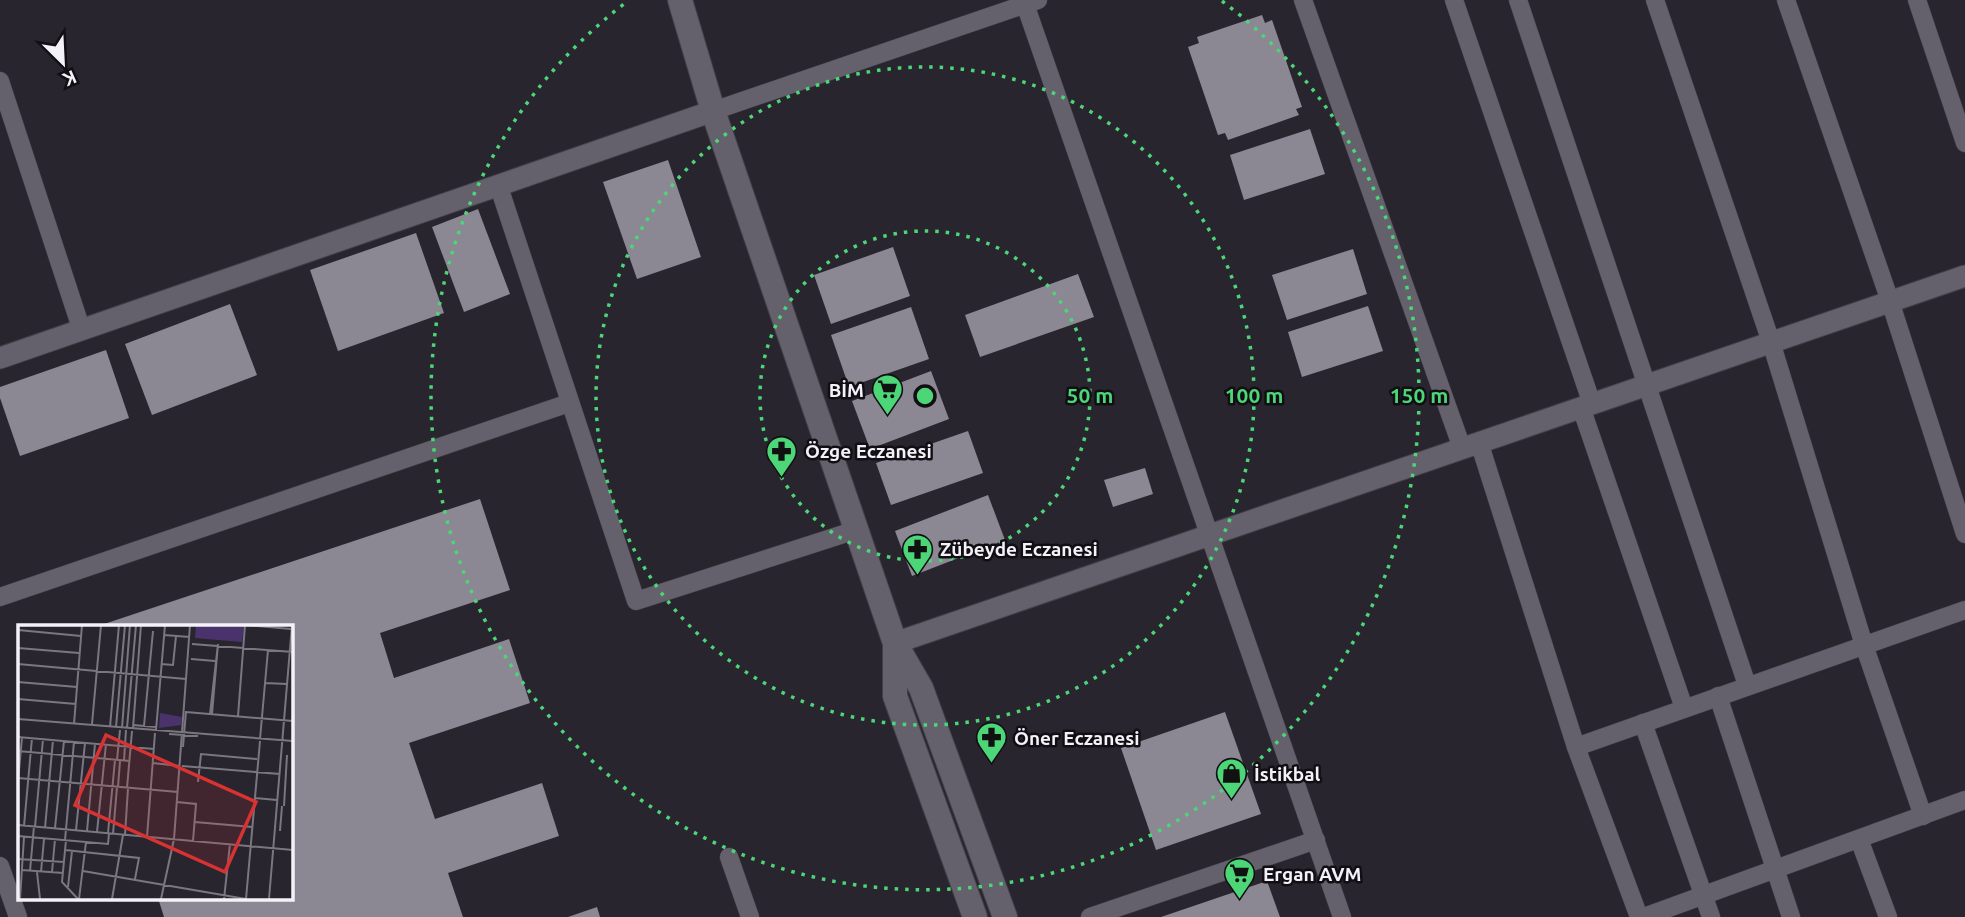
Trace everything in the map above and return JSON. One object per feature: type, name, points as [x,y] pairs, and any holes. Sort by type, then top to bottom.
[{"type":"main road","points":[[680,0],[713,111],[895,643],[921,688],[1005,917]]},
{"type":"main road","points":[[895,643],[895,696],[975,917]]},
{"type":"street","points":[[1303,0],[1470,445],[1639,917]]},
{"type":"street","points":[[1454,0],[1684,708]]},
{"type":"street","points":[[1518,0],[1747,685]]},
{"type":"street","points":[[1655,0],[1771,342],[1864,645],[1923,816]]},
{"type":"street","points":[[1786,0],[1890,302],[1965,534]]},
{"type":"street","points":[[1917,0],[1965,143]]},
{"type":"street","points":[[0,358],[1031,2],[1342,917]]},
{"type":"street","points":[[0,81],[82,331]]},
{"type":"street","points":[[499,187],[636,601],[856,530]]},
{"type":"street","points":[[895,643],[1965,276]]},
{"type":"street","points":[[0,597],[569,403]]},
{"type":"street","points":[[1576,747],[1965,610]]},
{"type":"street","points":[[1718,696],[1791,917]]},
{"type":"street","points":[[1643,723],[1711,917]]},
{"type":"street","points":[[1644,917],[1965,800]]},
{"type":"street","points":[[1859,839],[1888,917]]},
{"type":"street","points":[[1090,917],[1315,840]]},
{"type":"street","points":[[730,857],[750,917]]},
{"type":"street","points":[[0,866],[18,917]]},
{"type":"building","points":[[1262,15],[1265,23],[1272,20],[1302,107],[1296,109],[1299,115],[1228,140],[1225,133],[1218,135],[1188,47],[1199,43],[1197,37]]},
{"type":"building","points":[[1310,129],[1325,174],[1244,200],[1230,155]]},
{"type":"building","points":[[668,160],[701,257],[637,279],[603,182]]},
{"type":"building","points":[[478,209],[510,294],[464,312],[432,227]]},
{"type":"building","points":[[416,233],[444,313],[338,351],[310,270]]},
{"type":"building","points":[[893,247],[910,296],[831,324],[814,275]]},
{"type":"building","points":[[1353,249],[1367,294],[1287,320],[1272,275]]},
{"type":"building","points":[[1078,274],[1094,317],[980,357],[965,315]]},
{"type":"building","points":[[230,304],[257,375],[152,415],[125,344]]},
{"type":"building","points":[[1368,306],[1383,351],[1302,377],[1288,332]]},
{"type":"building","points":[[911,307],[929,359],[849,387],[831,335]]},
{"type":"building","points":[[106,350],[129,418],[20,456],[0,398],[0,387]]},
{"type":"building","points":[[931,371],[949,419],[870,449],[852,401]]},
{"type":"building","points":[[968,431],[983,473],[891,505],[876,463]]},
{"type":"building","points":[[1145,468],[1153,494],[1113,507],[1104,480]]},
{"type":"building","points":[[988,495],[1005,540],[912,576],[895,531]]},
{"type":"building","points":[[480,499],[510,590],[380,633],[394,678],[509,639],[530,703],[409,743],[435,819],[542,783],[559,836],[448,873],[463,917],[164,917],[159,900],[292,900],[292,625],[101,625]]},
{"type":"building","points":[[1225,712],[1261,814],[1156,850],[1121,748]]},
{"type":"building","name":"Ergan AVM","points":[[1267,881],[1280,917],[1161,917]]},
{"type":"building","points":[[597,907],[600,917],[568,917]]},
{"type":"place","name":"BİM","points":[[887,417]]},
{"type":"place","name":"Özge Eczanesi","points":[[782,478]]},
{"type":"place","name":"Zübeyde Eczanesi","points":[[917,576]]},
{"type":"place","name":"Öner Eczanesi","points":[[991,765]]},
{"type":"place","name":"İstikbal","points":[[1231,801]]},
{"type":"place","name":"Ergan AVM","points":[[1240,901]]}]
